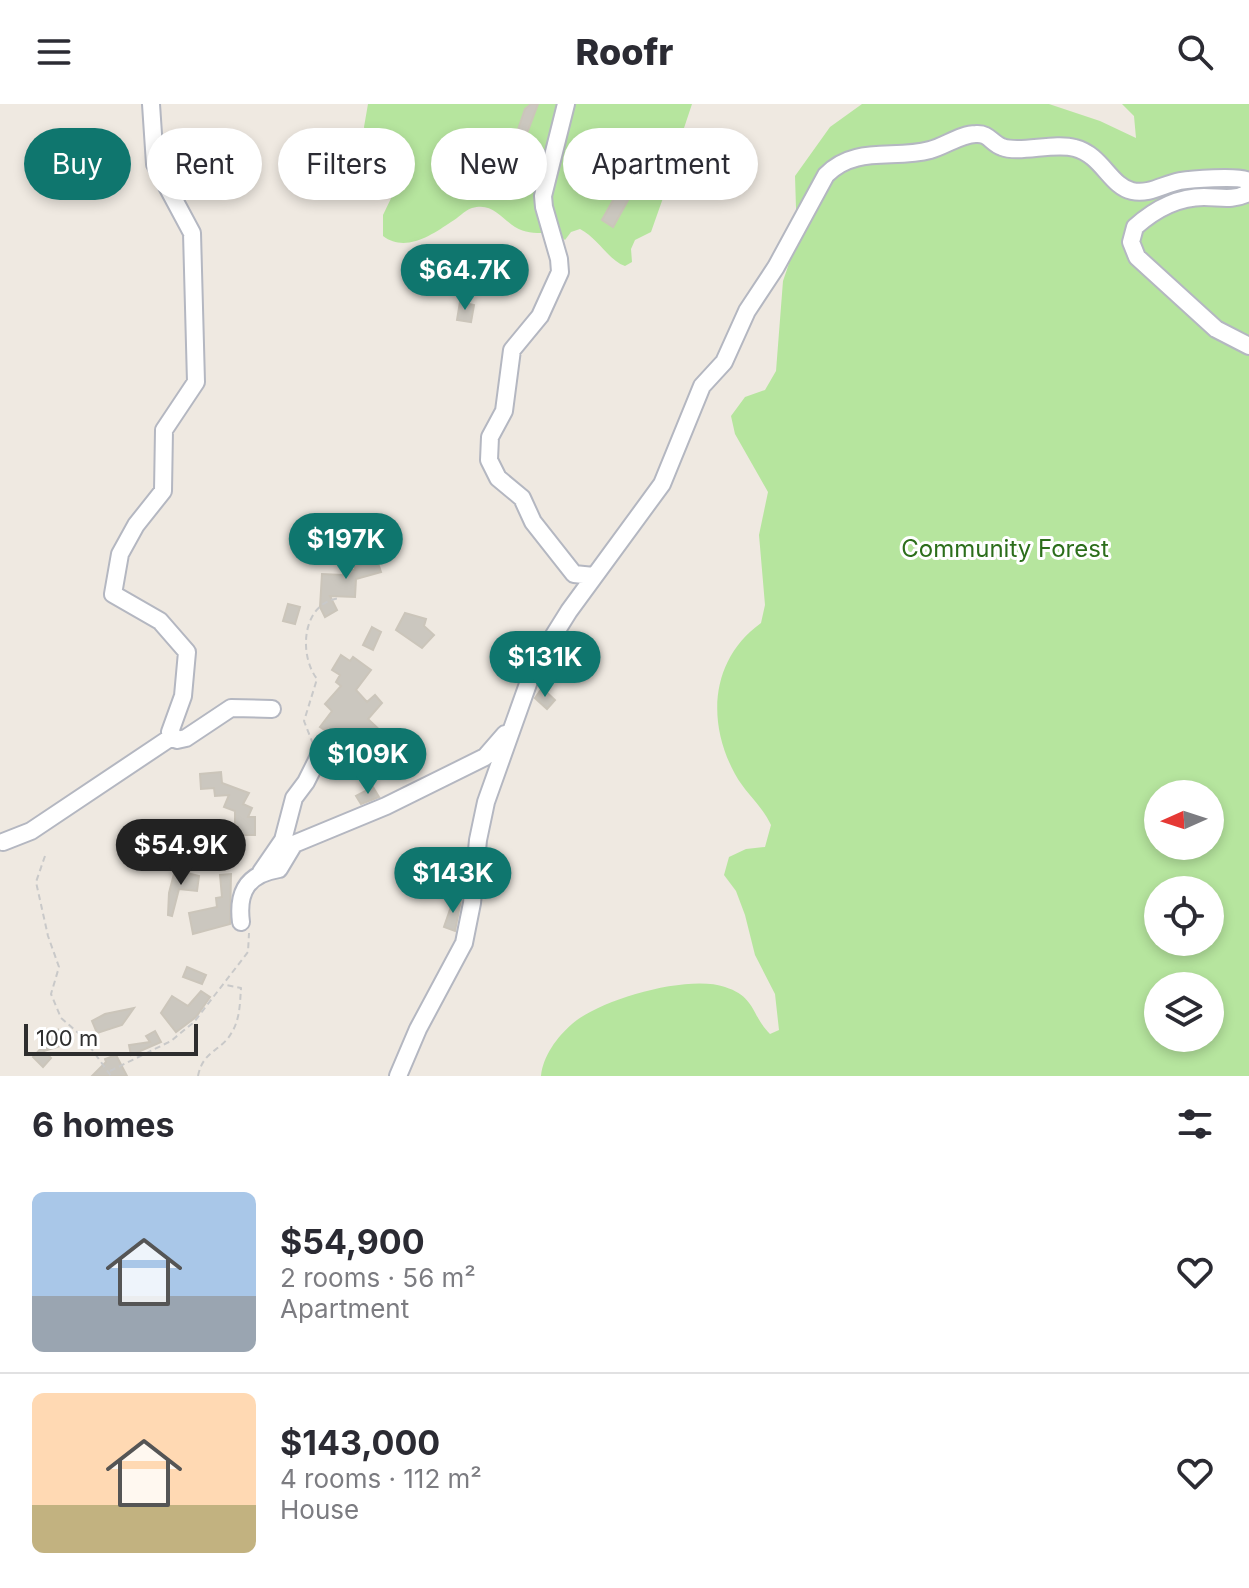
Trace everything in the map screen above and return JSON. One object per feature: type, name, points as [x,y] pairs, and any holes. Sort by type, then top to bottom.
[{"type":"street","points":[[151,104],[155,164],[192,233],[196,382],[164,430],[163,491],[136,525],[120,554],[113,594],[160,621],[187,652],[183,696],[170,732],[177,740],[186,738],[231,708],[272,709]]},
{"type":"street","points":[[566,104],[543,196],[560,272],[540,316],[512,350],[504,411],[490,437],[489,460],[498,478],[522,498],[533,522],[574,574],[594,576]]},
{"type":"street","points":[[398,1076],[418,1029],[464,943],[486,802],[534,667],[594,576],[662,484],[702,386],[724,362],[747,311],[776,267],[816,191],[836,165],[856,156],[924,152],[972,134],[982,134],[1003,148],[1058,146],[1089,153],[1121,186],[1135,192],[1150,191],[1180,181],[1237,177],[1246,180],[1248,193],[1235,198],[1195,198],[1154,211],[1135,227],[1131,242],[1137,257],[1193,310],[1227,337],[1249,346]]},
{"type":"street","points":[[261,872],[279,869],[294,844],[386,806],[485,757],[512,726]]},
{"type":"street","points":[[3,842],[31,831],[173,736]]},
{"type":"street","points":[[241,922],[238,903],[243,890],[261,872],[283,840],[294,798],[319,756]]},
{"type":"path","points":[[319,756],[304,721],[317,679],[307,666],[307,630],[319,609],[341,598]]},
{"type":"path","points":[[45,856],[36,882],[48,936],[59,967],[51,994],[61,1018],[83,1037],[110,1074],[171,1041],[194,1022],[248,952],[249,933],[241,922]]},
{"type":"path","points":[[198,1076],[201,1062],[232,1034],[238,1016],[241,988],[224,984]]},
{"type":"green space","points":[[368,104],[692,104],[684,128],[563,128],[563,200],[662,200],[651,232],[635,240],[631,249],[632,262],[625,266],[580,229],[571,232],[565,240],[558,234],[549,208],[535,202],[545,233],[522,230],[490,209],[479,207],[469,209],[418,240],[391,241],[383,236],[383,215],[390,200],[415,200],[415,128],[364,127]]},
{"type":"green space","name":"Community Forest","points":[[862,104],[1049,104],[1100,121],[1136,138],[1134,116],[1122,104],[1249,104],[1249,1076],[541,1076],[548,1054],[572,1024],[623,998],[668,986],[709,984],[725,987],[748,1001],[770,1034],[779,1030],[775,994],[755,955],[736,891],[724,875],[729,857],[746,849],[765,847],[771,825],[735,774],[726,754],[717,712],[723,673],[744,638],[761,623],[765,605],[759,535],[768,492],[735,434],[731,416],[745,397],[765,390],[776,371],[783,281],[797,240],[795,176],[830,127]]},
{"type":"building","points":[[531,104],[538,104],[529,128],[518,128],[525,109]]},
{"type":"building","points":[[613,200],[628,200],[613,227],[602,220]]},
{"type":"building","points":[[460,302],[474,305],[471,322],[457,320]]},
{"type":"building","points":[[363,545],[366,564],[377,560],[381,572],[356,579],[355,597],[330,596],[337,610],[325,617],[320,607],[322,574],[343,575],[343,570],[355,570],[352,547]]},
{"type":"building","points":[[288,604],[300,607],[295,624],[283,621]]},
{"type":"building","points":[[405,613],[426,619],[424,626],[434,635],[422,648],[396,630]]},
{"type":"building","points":[[372,627],[381,632],[373,650],[363,645]]},
{"type":"building","points":[[341,655],[350,661],[353,657],[371,670],[356,690],[367,702],[375,695],[382,703],[368,719],[387,737],[368,756],[320,727],[332,711],[325,704],[341,686],[336,682],[340,675],[332,670]]},
{"type":"building","points":[[542,688],[555,700],[547,709],[535,698]]},
{"type":"building","points":[[402,746],[408,756],[403,760],[409,773],[399,778],[386,756]]},
{"type":"building","points":[[221,772],[222,783],[249,793],[243,804],[252,808],[248,817],[255,817],[255,835],[235,835],[235,811],[224,807],[229,795],[215,796],[214,788],[201,789],[200,774]]},
{"type":"building","points":[[373,787],[379,797],[361,804],[356,796]]},
{"type":"building","points":[[183,832],[193,840],[182,854],[172,846]]},
{"type":"building","points":[[203,844],[215,846],[210,868],[198,865]]},
{"type":"building","points":[[175,870],[199,876],[197,891],[179,889],[172,916],[168,915],[169,893]]},
{"type":"building","points":[[231,874],[230,924],[193,934],[189,913],[217,907],[216,898],[222,897],[220,875]]},
{"type":"building","points":[[454,898],[461,900],[455,931],[444,927]]},
{"type":"building","points":[[187,967],[206,975],[202,984],[183,977]]},
{"type":"building","points":[[201,991],[210,997],[196,1017],[176,1032],[161,1013],[172,996],[188,1006]]},
{"type":"building","points":[[134,1008],[122,1025],[97,1033],[92,1021],[105,1014]]},
{"type":"building","points":[[58,1030],[63,1045],[44,1051],[51,1058],[43,1067],[33,1057]]},
{"type":"building","points":[[155,1031],[161,1042],[131,1055],[129,1045],[150,1042],[146,1036]]},
{"type":"building","points":[[116,1055],[127,1076],[92,1076],[106,1062],[105,1059]]}]
